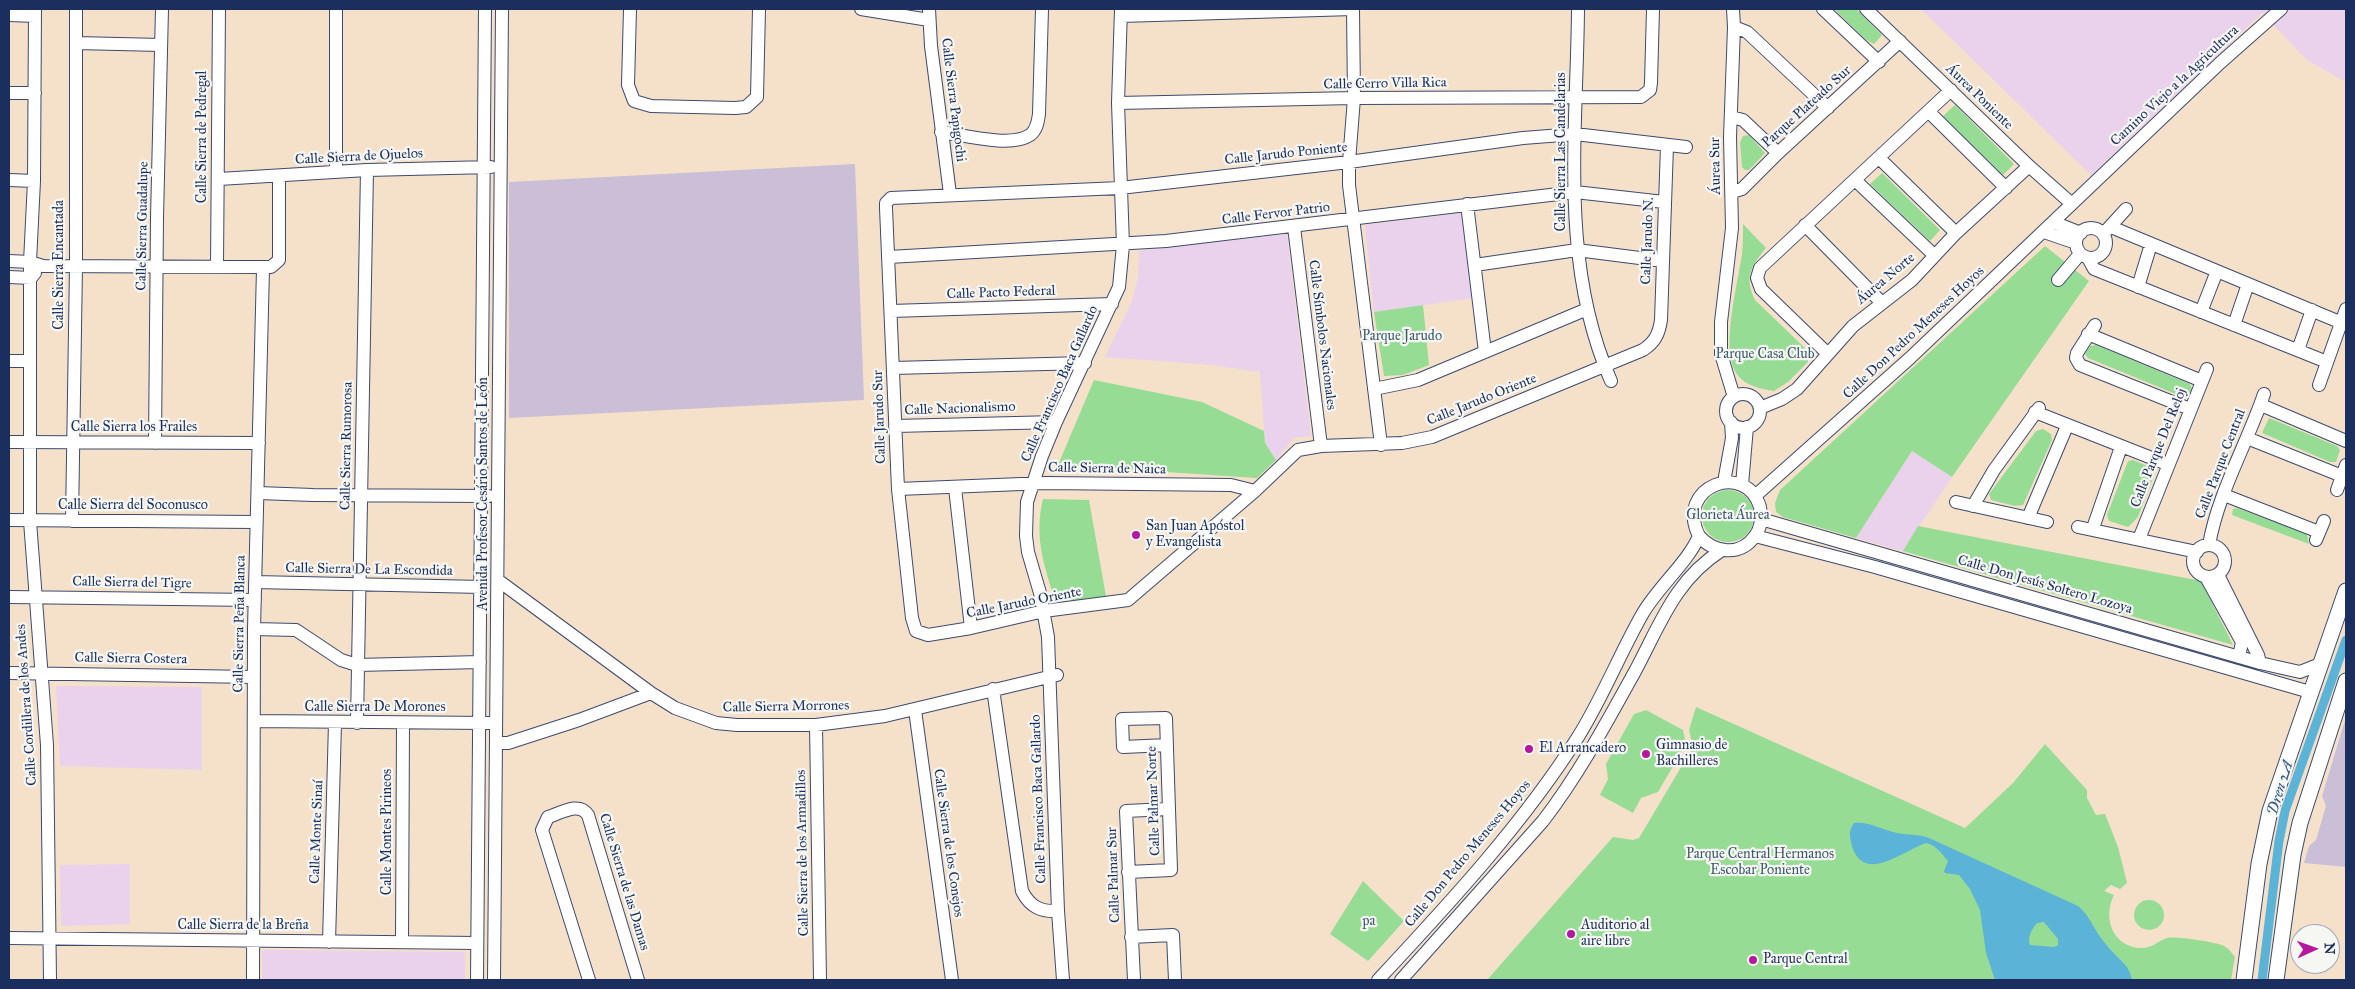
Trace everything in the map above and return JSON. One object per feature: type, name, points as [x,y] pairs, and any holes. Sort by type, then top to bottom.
[{"type":"main road","points":[[2244,980],[2259,864],[2270,811],[2346,591]]},
{"type":"main road","points":[[2276,980],[2293,855],[2300,823],[2346,681]]},
{"type":"street","name":"Calle Sierra Encantada","points":[[72,521],[76,266],[76,9]]},
{"type":"street","name":"Calle Sierra Guadalupe","points":[[155,443],[162,9]]},
{"type":"street","name":"Calle Sierra de Pedregal","points":[[217,266],[219,9]]},
{"type":"street","points":[[336,9],[336,172]]},
{"type":"street","name":"Avenida Profesor Cesário Santos de León","points":[[477,980],[482,587],[485,9]]},
{"type":"street","name":"Avenida Profesor Cesário Santos de León","points":[[494,980],[500,495],[502,9]]},
{"type":"street","points":[[630,9],[628,85],[634,101],[651,106],[735,108],[746,107],[757,97],[760,9]]},
{"type":"street","points":[[861,9],[929,14]]},
{"type":"street","points":[[942,132],[994,140],[1022,138],[1032,134],[1039,114],[1042,9]]},
{"type":"street","points":[[1121,12],[1353,9],[1354,98],[1349,162],[1353,220],[1381,445]]},
{"type":"street","name":"Calle Sierra Las Candelarias","points":[[1578,9],[1574,192],[1577,250],[1586,310],[1604,366],[1611,381]]},
{"type":"street","name":"Calle Cerro Villa Rica","points":[[1118,103],[1354,98],[1641,97],[1650,90],[1653,9]]},
{"type":"street","name":"Áurea Sur","points":[[1733,9],[1731,117],[1732,228],[1722,322],[1721,354],[1734,397]]},
{"type":"street","points":[[1823,9],[1879,62]]},
{"type":"street","name":"Áurea Poniente","points":[[1866,9],[2029,166],[2072,204]]},
{"type":"street","name":"Camino Viejo a la Agricultura","points":[[2091,187],[2220,63],[2281,9]]},
{"type":"street","points":[[9,15],[35,12]]},
{"type":"street","name":"Calle Cordillera de los Andes","points":[[35,12],[34,181],[30,262],[30,521],[47,745],[50,980]]},
{"type":"street","name":"Calle Francisco Baca Gallardo","points":[[1063,980],[1058,912],[1053,676],[1044,611],[1026,536],[1028,502],[1033,483],[1056,422],[1119,287],[1123,245],[1118,103],[1121,12]]},
{"type":"street","name":"Calle Sierra Papigochi","points":[[929,14],[950,194]]},
{"type":"street","points":[[1734,27],[1747,32],[1828,108]]},
{"type":"street","name":"Parque Plateado Sur","points":[[1732,192],[1742,189],[1778,152],[1900,41]]},
{"type":"street","points":[[76,43],[161,45]]},
{"type":"street","points":[[1827,353],[1761,289],[1756,278],[1760,268],[1951,90]]},
{"type":"street","points":[[9,93],[35,93]]},
{"type":"street","points":[[1929,112],[2006,188]]},
{"type":"street","points":[[1731,117],[1743,120],[1778,152]]},
{"type":"street","name":"Calle Jarudo Poniente","points":[[888,200],[896,197],[950,194],[1120,188],[1349,162],[1523,138],[1575,134],[1686,147]]},
{"type":"street","name":"Calle Jarudo N.","points":[[1657,337],[1661,320],[1667,146]]},
{"type":"street","points":[[1879,158],[1956,233]]},
{"type":"street","name":"Áurea Norte","points":[[1760,408],[1782,399],[1797,389],[1853,326],[1881,302],[1912,280],[1956,233],[2029,166]]},
{"type":"street","name":"Calle Sierra de Ojuelos","points":[[219,178],[367,170],[501,167]]},
{"type":"street","name":"Calle Sierra Rumorosa","points":[[357,723],[367,170]]},
{"type":"street","points":[[9,261],[30,262],[43,266],[217,266],[263,269],[271,267],[279,260],[279,176]]},
{"type":"street","points":[[9,180],[34,181]]},
{"type":"street","points":[[1855,180],[1934,255]]},
{"type":"street","name":"Calle Don Pedro Meneses Hoyos","points":[[1755,496],[1910,358],[2091,187]]},
{"type":"street","name":"Calle Fervor Patrio","points":[[889,257],[1123,245],[1294,227],[1574,192],[1664,202]]},
{"type":"street","name":"Calle Jarudo Sur","points":[[888,200],[886,208],[898,490],[912,618],[916,631]]},
{"type":"street","points":[[1466,204],[1486,352]]},
{"type":"street","points":[[2049,227],[2096,257],[2103,252],[2107,231],[2126,209]]},
{"type":"street","points":[[1805,225],[1881,302]]},
{"type":"street","name":"Calle Símbolos Nacionales","points":[[1294,227],[1321,446]]},
{"type":"street","points":[[2058,280],[2092,228],[2151,244],[2342,323]]},
{"type":"street","points":[[2138,287],[2151,244]]},
{"type":"street","points":[[2081,247],[2094,269],[2327,362]]},
{"type":"street","points":[[1475,264],[1577,250],[1663,261]]},
{"type":"street","points":[[9,278],[31,278],[43,266]]},
{"type":"street","name":"Calle Sierra Peña Blanca","points":[[253,980],[254,628],[263,269]]},
{"type":"street","points":[[2201,312],[2217,271]]},
{"type":"street","points":[[2234,324],[2248,284]]},
{"type":"street","name":"Calle Pacto Federal","points":[[891,311],[1112,304]]},
{"type":"street","points":[[2319,385],[2346,309]]},
{"type":"street","points":[[1374,389],[1418,380],[1586,310]]},
{"type":"street","points":[[2298,350],[2312,310]]},
{"type":"street","name":"Calle Parque Del Reloj","points":[[2139,539],[2167,464],[2205,375],[2092,329],[2077,353],[2076,358],[2080,365],[2190,408]]},
{"type":"street","name":"Calle Jarudo Oriente","points":[[916,631],[928,635],[971,628],[1044,611],[1128,600],[1255,490],[1298,450],[1321,446],[1381,445],[1432,437],[1643,350],[1652,344],[1657,337]]},
{"type":"street","points":[[9,361],[30,361]]},
{"type":"street","points":[[893,368],[1085,363]]},
{"type":"street","points":[[1724,482],[1732,438],[1731,422],[1727,409],[1734,397],[1742,394],[1756,400],[1760,408],[1757,420],[1747,427],[1738,427],[1731,422]]},
{"type":"street","name":"Calle Parque Central","points":[[2209,545],[2211,530],[2262,399],[2346,441]]},
{"type":"street","points":[[1973,506],[1994,470],[2037,410],[2067,426],[2167,464]]},
{"type":"street","name":"Calle Nacionalismo","points":[[895,426],[1056,422]]},
{"type":"street","points":[[2028,518],[2067,426]]},
{"type":"street","points":[[1742,485],[1747,427]]},
{"type":"street","points":[[2247,438],[2344,470],[2337,490]]},
{"type":"street","name":"Calle Sierra los Frailes","points":[[9,442],[259,443]]},
{"type":"street","points":[[2093,528],[2121,447]]},
{"type":"street","points":[[1728,461],[1744,463]]},
{"type":"street","points":[[1724,482],[1742,485],[1755,496],[1761,519],[1755,536],[1741,548],[1722,550],[1713,548],[1699,536],[1693,517],[1696,502],[1705,490],[1724,482]]},
{"type":"street","name":"Calle Sierra de Naica","points":[[898,490],[1033,483],[1231,485],[1255,490]]},
{"type":"street","points":[[955,488],[971,628]]},
{"type":"street","points":[[258,492],[361,496],[500,495]]},
{"type":"street","points":[[2224,495],[2320,531]]},
{"type":"street","points":[[1956,502],[2047,522]]},
{"type":"street","name":"Calle Don Jesús Soltero Lozoya","points":[[1761,519],[2256,662],[2300,672],[2320,664]]},
{"type":"street","name":"Calle Sierra del Soconusco","points":[[9,520],[256,522]]},
{"type":"street","points":[[2078,527],[2093,528],[2197,552],[2209,545],[2218,548],[2225,556],[2224,567],[2212,576]]},
{"type":"street","name":"Calle Don Pedro Meneses Hoyos","points":[[1378,980],[1417,939],[1533,802],[1577,737],[1656,593],[1694,547],[1699,536]]},
{"type":"street","points":[[1755,536],[1876,567],[2310,692]]},
{"type":"street","points":[[1401,980],[1543,821],[1562,796],[1633,674],[1656,625],[1670,604],[1708,560],[1722,550]]},
{"type":"street","points":[[2197,552],[2195,567],[2212,576],[2238,624],[2258,655],[2248,675]]},
{"type":"street","name":"Calle Sierra Morrones","points":[[499,581],[651,693],[675,708],[716,723],[737,725],[816,725],[863,721],[1053,676]]},
{"type":"street","name":"Calle Sierra De La Escondida","points":[[255,582],[482,587]]},
{"type":"street","name":"Calle Sierra del Tigre","points":[[9,597],[255,600]]},
{"type":"street","points":[[2238,624],[2242,642],[2240,657]]},
{"type":"street","points":[[254,628],[296,630],[341,660],[357,665],[480,662]]},
{"type":"street","name":"Calle Sierra Costera","points":[[9,673],[254,676]]},
{"type":"street","points":[[993,689],[1022,891],[1030,904],[1044,912],[1058,912]]},
{"type":"street","points":[[496,743],[508,743],[651,693]]},
{"type":"street","name":"Calle Sierra de los Conejos","points":[[915,710],[952,980]]},
{"type":"street","name":"Calle Palmar Norte","points":[[1128,872],[1171,870],[1168,809],[1167,745],[1166,718],[1122,719],[1123,748],[1167,745]]},
{"type":"street","name":"Calle Sierra De Morones","points":[[254,721],[496,723]]},
{"type":"street","name":"Calle Monte Sinaí","points":[[329,942],[335,723]]},
{"type":"street","name":"Calle Montes Pirineos","points":[[402,942],[404,723]]},
{"type":"street","name":"Calle Sierra de los Armadillos","points":[[816,725],[820,980]]},
{"type":"street","name":"Calle Sierra de las Damas","points":[[589,980],[543,835],[543,824],[548,817],[576,808],[585,810],[588,815],[638,980]]},
{"type":"street","name":"Calle Palmar Sur","points":[[1134,980],[1126,811],[1168,809]]},
{"type":"street","points":[[1485,858],[1498,871]]},
{"type":"street","points":[[1131,937],[1173,935],[1175,980]]},
{"type":"street","name":"Calle Sierra de la Breña","points":[[9,938],[50,940],[477,943]]},
{"type":"shaded area","points":[[1921,9],[2346,9],[2346,82],[2307,60],[2262,13],[2091,175]]},
{"type":"shaded area","points":[[855,164],[864,400],[509,418],[509,182]]},
{"type":"shaded area","points":[[1462,213],[1473,298],[1374,312],[1365,225]]},
{"type":"shaded area","points":[[1287,234],[1311,436],[1294,438],[1276,460],[1265,443],[1260,372],[1213,365],[1105,357],[1131,303],[1138,277],[1139,251]]},
{"type":"shaded area","points":[[1912,451],[1952,477],[1903,551],[1856,538]]},
{"type":"shaded area","points":[[56,686],[202,687],[202,770],[60,766]]},
{"type":"shaded area","points":[[2346,717],[2346,867],[2304,863],[2309,846],[2316,840],[2326,806],[2322,796]]},
{"type":"shaded area","points":[[130,864],[130,924],[61,926],[60,865]]},
{"type":"shaded area","points":[[262,950],[465,952],[465,980],[262,980]]},
{"type":"green space","points":[[1834,9],[1856,9],[1882,35],[1874,44],[1865,39]]},
{"type":"green space","points":[[1955,105],[2014,164],[2003,175],[1943,116]]},
{"type":"green space","points":[[1749,135],[1765,153],[1749,170],[1745,170],[1742,167],[1740,142],[1743,136]]},
{"type":"green space","points":[[1882,173],[1940,230],[1930,241],[1870,184]]},
{"type":"green space","name":"Parque Casa Club","points":[[1743,224],[1766,248],[1756,260],[1751,272],[1750,285],[1755,300],[1807,350],[1808,362],[1788,382],[1774,391],[1757,387],[1742,380],[1735,371],[1731,360],[1730,330],[1742,254]]},
{"type":"green space","points":[[2045,246],[2089,281],[1952,477],[1912,451],[1856,538],[1783,517],[1776,512],[1775,503],[1780,490]]},
{"type":"green space","name":"Parque Jarudo","points":[[1423,305],[1429,365],[1403,375],[1384,376],[1374,312]]},
{"type":"green space","points":[[2096,345],[2190,384],[2192,389],[2188,396],[2183,397],[2088,358],[2085,354],[2090,346]]},
{"type":"green space","points":[[1094,380],[1202,402],[1264,431],[1265,443],[1276,460],[1257,478],[1058,465]]},
{"type":"green space","points":[[2269,418],[2337,446],[2340,450],[2336,462],[2330,462],[2262,433]]},
{"type":"green space","points":[[2043,429],[2051,434],[2052,440],[2023,505],[2015,506],[1991,500],[1989,494],[2036,431]]},
{"type":"green space","points":[[2133,460],[2152,468],[2155,473],[2138,517],[2128,527],[2109,521],[2107,515],[2128,461]]},
{"type":"green space","name":"Glorieta Áurea","points":[[1728,490],[1738,492],[1746,498],[1752,506],[1754,516],[1752,526],[1746,534],[1738,540],[1728,542],[1718,540],[1710,534],[1704,526],[1702,516],[1704,506],[1710,498],[1718,492]]},
{"type":"green space","points":[[1043,499],[1089,500],[1107,602],[1058,609],[1045,568],[1040,542],[1039,528]]},
{"type":"green space","points":[[2237,508],[2307,534],[2309,544],[2232,515],[2233,509]]},
{"type":"green space","points":[[1918,526],[2201,581],[2233,645],[1903,551]]},
{"type":"green space","name":"Parque Central Hermanos Escobar Poniente","points":[[1696,707],[1965,828],[2013,783],[2045,744],[2087,790],[2087,798],[2096,815],[2105,814],[2118,847],[2127,883],[2120,889],[2111,885],[2104,891],[2114,895],[2109,913],[2110,922],[2117,937],[2132,947],[2142,948],[2149,947],[2167,938],[2220,944],[2235,957],[2231,980],[1487,980],[1613,837],[1633,840],[1639,838],[1693,747],[1689,730]]},
{"type":"green space","name":"Gimnasio de Bachilleres","points":[[1646,710],[1683,730],[1686,744],[1658,792],[1641,798],[1633,813],[1600,795],[1608,779],[1606,764],[1634,714]]},
{"type":"green space","name":"pa","points":[[1363,881],[1404,921],[1368,961],[1330,934]]},
{"type":"green space","points":[[2149,900],[2155,901],[2163,909],[2163,921],[2155,929],[2149,930],[2143,929],[2135,921],[2134,915],[2135,909],[2143,901]]},
{"type":"water","points":[[1854,823],[1870,824],[1897,833],[1929,838],[2078,906],[2088,917],[2104,942],[2127,967],[2132,980],[1995,980],[1986,953],[1980,910],[1970,889],[1959,875],[1945,873],[1948,861],[1941,852],[1936,847],[1926,843],[1885,862],[1866,863],[1858,857],[1852,846],[1850,834]],"holes":[[[2044,922],[2058,939],[2058,945],[2054,947],[2030,945],[2029,942],[2030,933],[2035,925]]]},
{"type":"waterway","name":"Dren 2A","points":[[2262,980],[2279,841],[2285,811],[2346,640]]},
{"type":"place","name":"San Juan Apóstol y Evangelista","points":[[1136,535]]},
{"type":"place","name":"El Arrancadero","points":[[1529,749]]},
{"type":"place","name":"Gimnasio de Bachilleres","points":[[1646,754]]},
{"type":"place","name":"Auditorio al aire libre","points":[[1571,934]]},
{"type":"place","name":"Parque Central","points":[[1753,960]]}]
